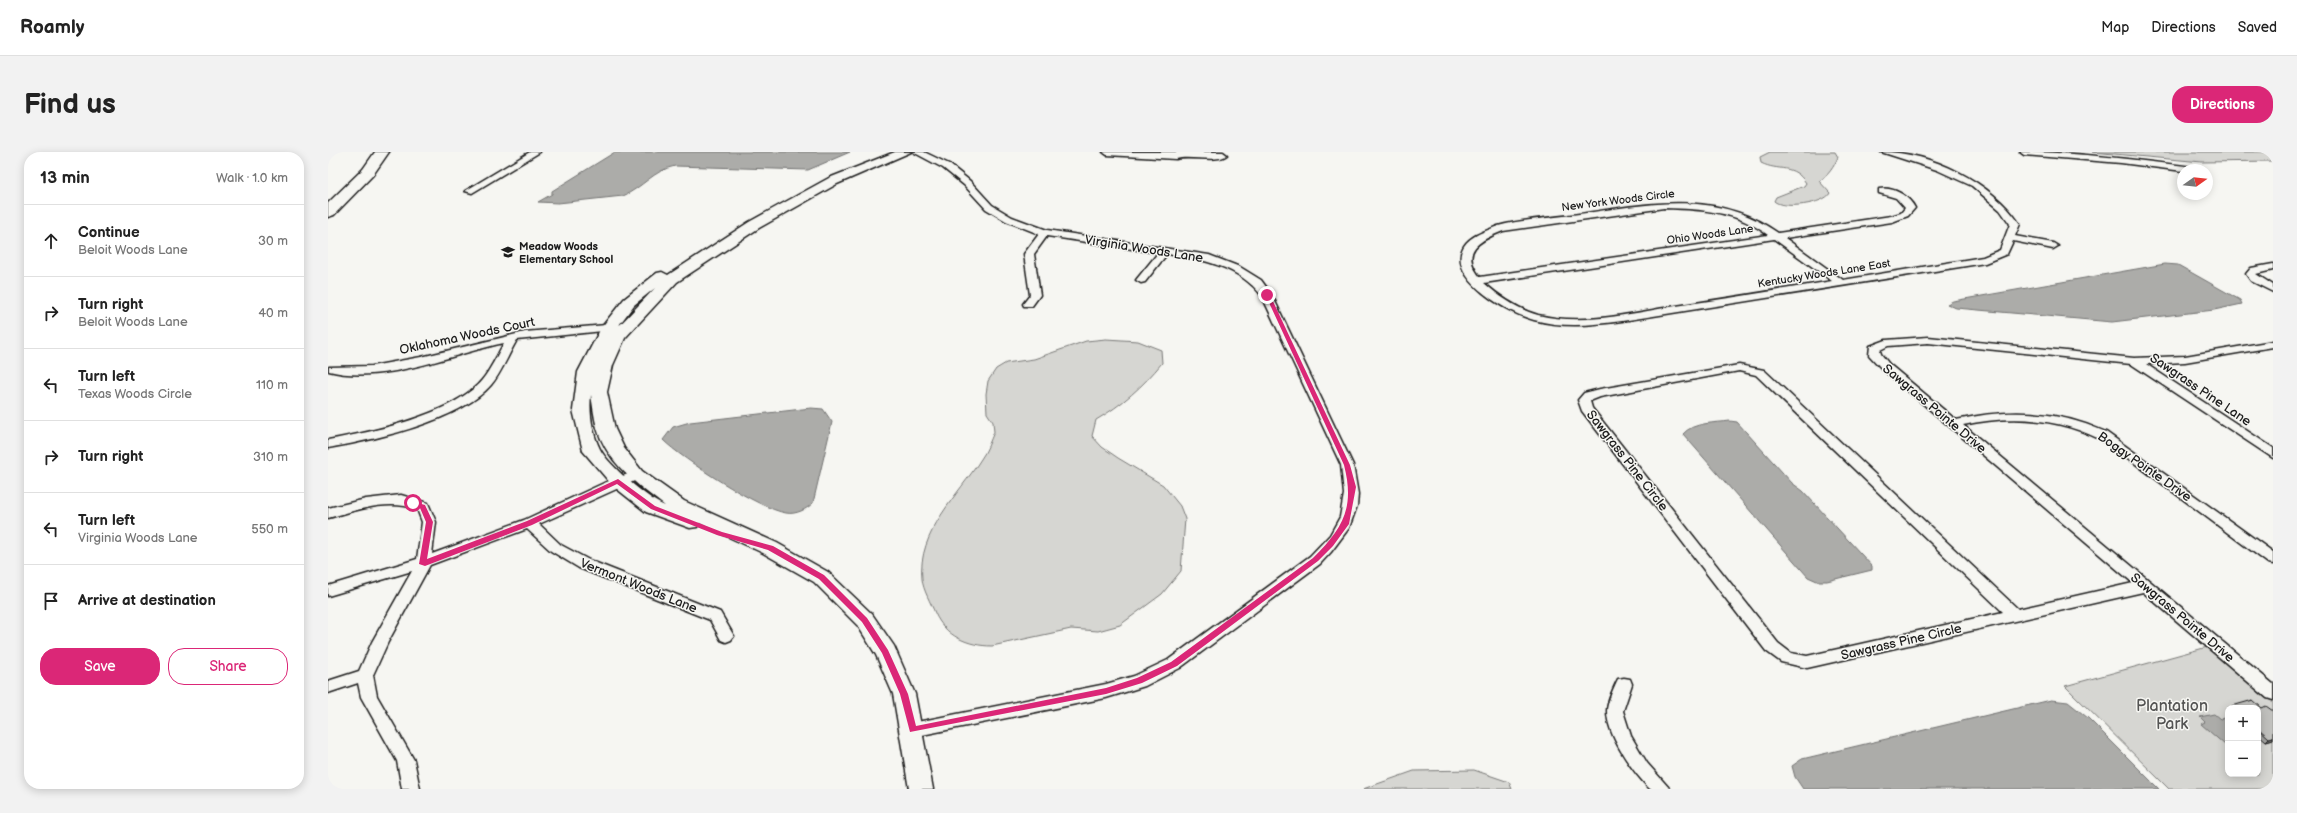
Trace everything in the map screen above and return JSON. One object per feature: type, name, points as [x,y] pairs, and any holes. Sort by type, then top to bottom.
[{"type":"highway","points":[[328,212],[368,172],[382,152]]},
{"type":"street","points":[[469,191],[536,152]]},
{"type":"street","points":[[890,152],[823,179],[734,226],[694,252],[633,299],[617,330],[605,365],[599,392],[606,429],[616,450],[636,475],[677,505],[770,548],[821,577],[864,620],[886,652],[904,694],[912,730],[921,789]]},
{"type":"street","points":[[770,548],[720,533],[653,508],[618,481],[592,451],[581,410],[586,372],[617,330],[672,279],[754,225],[833,181],[905,152]]},
{"type":"street","name":"Virginia Woods Lane","points":[[912,730],[1106,691],[1139,680],[1174,664],[1315,560],[1330,545],[1346,524],[1353,487],[1347,465],[1267,295],[1257,282],[1236,269],[1206,257],[1045,233],[1009,219],[989,207],[966,183],[946,166],[918,152]]},
{"type":"street","points":[[1107,152],[1176,156],[1188,153],[1202,156],[1223,155]]},
{"type":"street","points":[[1885,152],[1903,154],[1938,167],[1969,181],[1993,196],[2006,208],[2015,224],[2011,238],[2053,246]]},
{"type":"street","points":[[2024,152],[2121,160],[2177,168]]},
{"type":"street","name":"Ohio Woods Lane","points":[[1476,281],[1892,219],[1905,215],[1908,212],[1910,208],[1906,200],[1893,193],[1882,191]]},
{"type":"street","name":"New York Woods Circle","points":[[1476,281],[1466,262],[1469,247],[1486,233],[1518,225],[1664,205],[1683,205],[1714,208],[1734,213],[1758,223],[1778,236],[1840,283]]},
{"type":"street","points":[[1028,304],[1035,295],[1029,254],[1045,233]]},
{"type":"street","name":"Kentucky Woods Lane East","points":[[1476,281],[1495,300],[1525,314],[1546,319],[1577,322],[1622,318],[1985,260],[2004,252],[2011,238]]},
{"type":"street","points":[[1141,280],[1164,251]]},
{"type":"street","points":[[2273,267],[2255,270],[2251,274],[2254,279],[2273,289]]},
{"type":"street","name":"Oklahoma Woods Court","points":[[333,369],[346,372],[401,364],[513,338],[552,332],[617,330]]},
{"type":"street","points":[[328,444],[357,439],[439,414],[463,401],[486,383],[513,338]]},
{"type":"street","name":"Sawgrass Pointe Drive","points":[[2273,344],[2185,359],[2134,361],[1928,340],[1886,343],[1874,348],[1875,355],[1885,366],[2273,693]]},
{"type":"street","name":"Sawgrass Pine Lane","points":[[2134,361],[2273,454]]},
{"type":"street","name":"Sawgrass Pine Circle","points":[[2015,615],[1771,380],[1760,372],[1739,368],[1600,393],[1588,396],[1584,400],[1586,408],[1772,647],[1787,658],[1807,662],[2146,586]]},
{"type":"street","name":"Boggy Pointe Drive","points":[[1953,424],[2008,415],[2067,421],[2093,429],[2113,441],[2273,559]]},
{"type":"street","points":[[328,591],[423,564],[529,523],[618,481],[636,475]]},
{"type":"street","points":[[328,513],[366,503],[401,498],[423,506],[429,522],[423,564],[380,642],[365,675],[369,697],[405,760],[411,789]]},
{"type":"street","name":"Vermont Woods Lane","points":[[529,523],[556,548],[584,564],[715,616],[726,636]]},
{"type":"street","points":[[328,687],[365,675]]},
{"type":"street","points":[[1624,684],[1615,711],[1623,738],[1641,768],[1661,789]]},
{"type":"green space","points":[[1770,152],[1835,152],[1838,157],[1835,164],[1828,174],[1819,181],[1830,193],[1827,197],[1812,203],[1786,205],[1779,204],[1774,201],[1776,197],[1804,186],[1806,183],[1801,177],[1791,170],[1768,166],[1761,163],[1760,157]]},
{"type":"green space","points":[[2092,152],[2273,152],[2273,161],[2202,162]]},
{"type":"green space","points":[[1106,339],[1138,341],[1161,350],[1162,363],[1132,394],[1115,408],[1096,420],[1092,436],[1102,447],[1163,485],[1180,506],[1185,519],[1181,571],[1162,594],[1120,625],[1098,631],[1071,629],[992,646],[983,646],[966,642],[951,634],[939,621],[925,592],[922,579],[922,562],[932,530],[983,456],[994,432],[993,422],[987,413],[986,394],[988,381],[996,369],[1006,363],[1034,359],[1086,341]]},
{"type":"green space","name":"Plantation Park","points":[[2211,646],[2273,698],[2273,789],[2169,789],[2065,686]]},
{"type":"green space","points":[[1474,770],[1509,782],[1512,789],[1363,789],[1414,771]]},
{"type":"shaded area","points":[[615,152],[850,152],[808,170],[675,166],[654,175],[630,193],[623,196],[558,203],[538,202],[552,194],[552,191]]},
{"type":"shaded area","points":[[2165,264],[2178,265],[2240,300],[2242,304],[2214,310],[2112,322],[1956,308],[1947,304],[1953,301]]},
{"type":"shaded area","points":[[811,408],[823,409],[832,422],[813,503],[808,507],[794,513],[786,513],[774,509],[758,503],[740,493],[686,459],[663,440],[673,427],[690,422]]},
{"type":"shaded area","points":[[1730,421],[1737,422],[1792,483],[1803,491],[1872,566],[1872,570],[1827,581],[1817,581],[1808,577],[1683,434],[1687,430],[1699,425]]},
{"type":"shaded area","points":[[2051,700],[2068,702],[2088,718],[2159,789],[1803,789],[1795,777],[1792,766],[1802,759]]},
{"type":"shaded area","points":[[2214,714],[2220,719],[2225,719],[2225,745],[2201,724],[2205,722],[2200,717]]},
{"type":"building","points":[[2253,700],[2259,705],[2236,705]]},
{"type":"building","points":[[2266,706],[2273,711],[2273,737],[2269,738],[2261,731],[2261,707]]},
{"type":"place","name":"Meadow Woods Elementary School","points":[[508,252]]},
{"type":"route","points":[[413,503],[423,506],[429,522],[423,564],[529,523],[618,481],[653,508],[720,533],[770,548],[821,577],[841,595],[864,620],[886,652],[904,694],[912,730],[1106,691],[1139,680],[1174,664],[1315,560],[1330,545],[1346,524],[1353,487],[1347,465],[1267,295]]}]
